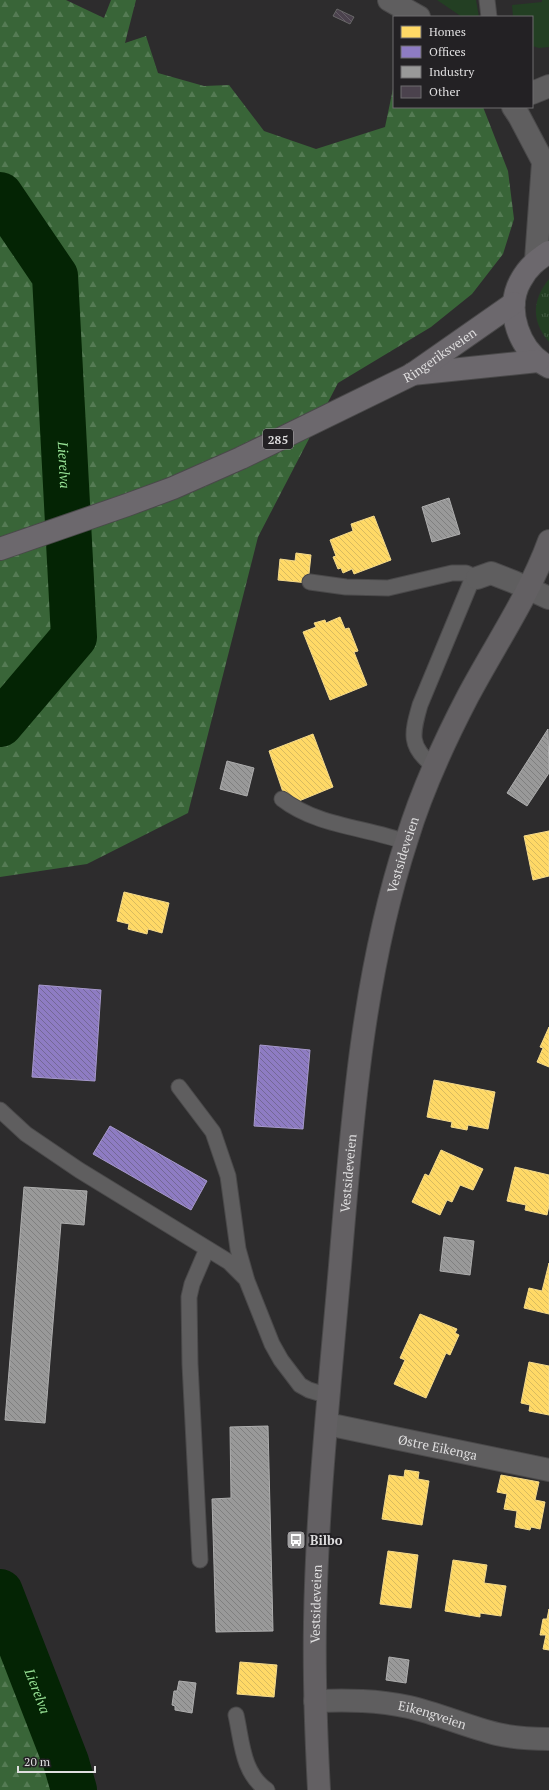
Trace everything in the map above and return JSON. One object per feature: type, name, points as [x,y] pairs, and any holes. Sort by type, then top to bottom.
[{"type":"main road","name":"Ringeriksveien","points":[[543,256],[521,279],[514,303],[515,319],[519,334],[527,348],[544,364]]},
{"type":"main road","name":"Ringeriksveien","points":[[411,375],[514,303]]},
{"type":"main road","name":"Ringeriksveien","points":[[411,375],[544,364]]},
{"type":"main road","name":"285","points":[[0,549],[173,488],[241,458],[411,375]]},
{"type":"main road","name":"Vestsideveien","points":[[319,1790],[315,1701],[315,1619],[327,1424],[349,1154],[372,977],[382,928],[406,842],[434,766],[467,698],[528,589],[549,541]]},
{"type":"street","points":[[389,0],[417,16]]},
{"type":"street","points":[[533,93],[549,86]]},
{"type":"street","points":[[514,108],[546,168],[543,256]]},
{"type":"street","points":[[478,578],[491,573],[549,598]]},
{"type":"street","name":"Østre Eikenga","points":[[327,1424],[549,1470]]},
{"type":"street","name":"Eikengveien","points":[[315,1701],[365,1700],[391,1704],[411,1708],[498,1735],[530,1739],[549,1739]]},
{"type":"lane","points":[[487,0],[489,16]]},
{"type":"lane","points":[[310,582],[346,587],[388,588],[452,573],[466,573],[478,578]]},
{"type":"lane","points":[[434,766],[422,757],[415,744],[414,726],[420,705],[471,582],[478,578]]},
{"type":"lane","points":[[282,799],[295,810],[339,825],[371,831],[406,842]]},
{"type":"lane","points":[[179,1087],[213,1132],[228,1176],[238,1249],[247,1281],[272,1344],[281,1360],[300,1385],[309,1390],[329,1396]]},
{"type":"lane","points":[[0,1110],[26,1134],[79,1170],[229,1262],[247,1281]]},
{"type":"lane","points":[[200,1560],[190,1364],[189,1297],[192,1284],[208,1249]]},
{"type":"lane","points":[[236,1715],[248,1769],[255,1780],[267,1790]]},
{"type":"green space","points":[[0,0],[66,0],[104,18],[111,0],[136,0],[125,43],[146,36],[158,73],[204,86],[229,85],[264,131],[316,149],[385,127],[393,89],[393,108],[483,108],[508,171],[514,219],[503,254],[472,294],[431,327],[338,383],[258,537],[188,813],[87,864],[0,877]]},
{"type":"green space","points":[[437,0],[476,0],[479,16],[461,16]]},
{"type":"green space","points":[[542,0],[549,0],[549,47],[539,48],[533,46],[533,16],[513,16],[512,5],[542,2]]},
{"type":"green space","points":[[549,279],[549,342],[539,326],[536,310],[539,295]]},
{"type":"green space","points":[[0,1589],[66,1762],[97,1790],[0,1790]]},
{"type":"building: Homes","points":[[374,516],[391,560],[354,574],[352,569],[343,573],[341,568],[338,569],[333,557],[336,556],[330,540],[353,531],[351,524]]},
{"type":"building: Homes","points":[[296,553],[311,555],[308,583],[278,580],[280,559],[295,561]]},
{"type":"building: Homes","points":[[340,617],[345,629],[349,628],[358,651],[354,652],[367,685],[330,700],[303,632],[316,627],[314,623],[325,620],[326,623]]},
{"type":"building: Homes","points":[[313,734],[333,787],[294,803],[286,801],[269,751]]},
{"type":"building: Homes","points":[[549,831],[549,876],[533,880],[524,836]]},
{"type":"building: Homes","points":[[124,892],[169,903],[162,933],[148,929],[147,934],[128,929],[129,924],[117,921]]},
{"type":"building: Homes","points":[[549,1027],[549,1067],[537,1062],[543,1048],[540,1047]]},
{"type":"building: Homes","points":[[434,1080],[495,1092],[488,1129],[468,1125],[467,1130],[451,1127],[452,1122],[427,1117]]},
{"type":"building: Homes","points":[[441,1150],[483,1169],[473,1190],[460,1185],[452,1202],[447,1200],[440,1215],[412,1202],[425,1174],[429,1176]]},
{"type":"building: Homes","points":[[515,1167],[549,1175],[549,1205],[547,1215],[525,1210],[526,1205],[507,1201]]},
{"type":"building: Homes","points":[[549,1263],[549,1314],[524,1308],[529,1288],[542,1291]]},
{"type":"building: Homes","points":[[420,1314],[457,1329],[455,1333],[459,1335],[450,1355],[446,1353],[426,1398],[394,1384],[405,1360],[400,1358]]},
{"type":"building: Homes","points":[[529,1362],[549,1366],[549,1415],[529,1411],[530,1405],[521,1403]]},
{"type":"building: Homes","points":[[405,1470],[419,1472],[418,1479],[429,1481],[422,1525],[382,1519],[389,1475],[404,1477]]},
{"type":"building: Homes","points":[[501,1475],[539,1482],[535,1500],[545,1502],[540,1529],[531,1527],[530,1530],[515,1527],[517,1511],[504,1509],[507,1494],[497,1492]]},
{"type":"building: Homes","points":[[388,1551],[418,1555],[411,1608],[380,1604]]},
{"type":"building: Homes","points":[[453,1560],[487,1565],[484,1583],[506,1586],[501,1616],[480,1613],[480,1617],[445,1611]]},
{"type":"building: Homes","points":[[549,1609],[549,1650],[543,1649],[546,1635],[540,1635],[543,1619],[547,1619]]},
{"type":"building: Homes","points":[[240,1662],[277,1665],[274,1697],[237,1694]]},
{"type":"building: Offices","points":[[39,985],[101,990],[95,1081],[32,1077]]},
{"type":"building: Offices","points":[[260,1045],[310,1050],[303,1129],[254,1126]]},
{"type":"building: Offices","points":[[110,1126],[207,1181],[191,1210],[93,1154]]},
{"type":"building: Industry","points":[[449,498],[460,534],[432,542],[422,507]]},
{"type":"building: Industry","points":[[548,729],[549,773],[527,806],[507,793]]},
{"type":"building: Industry","points":[[227,761],[254,768],[247,796],[220,789]]},
{"type":"building: Industry","points":[[24,1187],[87,1191],[84,1225],[61,1223],[45,1423],[5,1420]]},
{"type":"building: Industry","points":[[444,1237],[474,1241],[470,1275],[440,1271]]},
{"type":"building: Industry","points":[[268,1426],[273,1631],[216,1632],[212,1499],[231,1498],[230,1427]]},
{"type":"building: Industry","points":[[389,1657],[409,1660],[406,1683],[386,1680]]},
{"type":"building: Industry","points":[[179,1681],[196,1683],[192,1713],[175,1710],[175,1706],[172,1705],[174,1691],[177,1691]]},
{"type":"building: Other","points":[[337,9],[354,17],[350,24],[333,16]]},
{"type":"waterway","name":"Lierelva","points":[[0,195],[55,276],[74,637],[0,724]]},
{"type":"waterway","name":"Lierelva","points":[[0,1592],[66,1762],[74,1790]]},
{"type":"place","name":"Bilbo","points":[[296,1540]]}]
